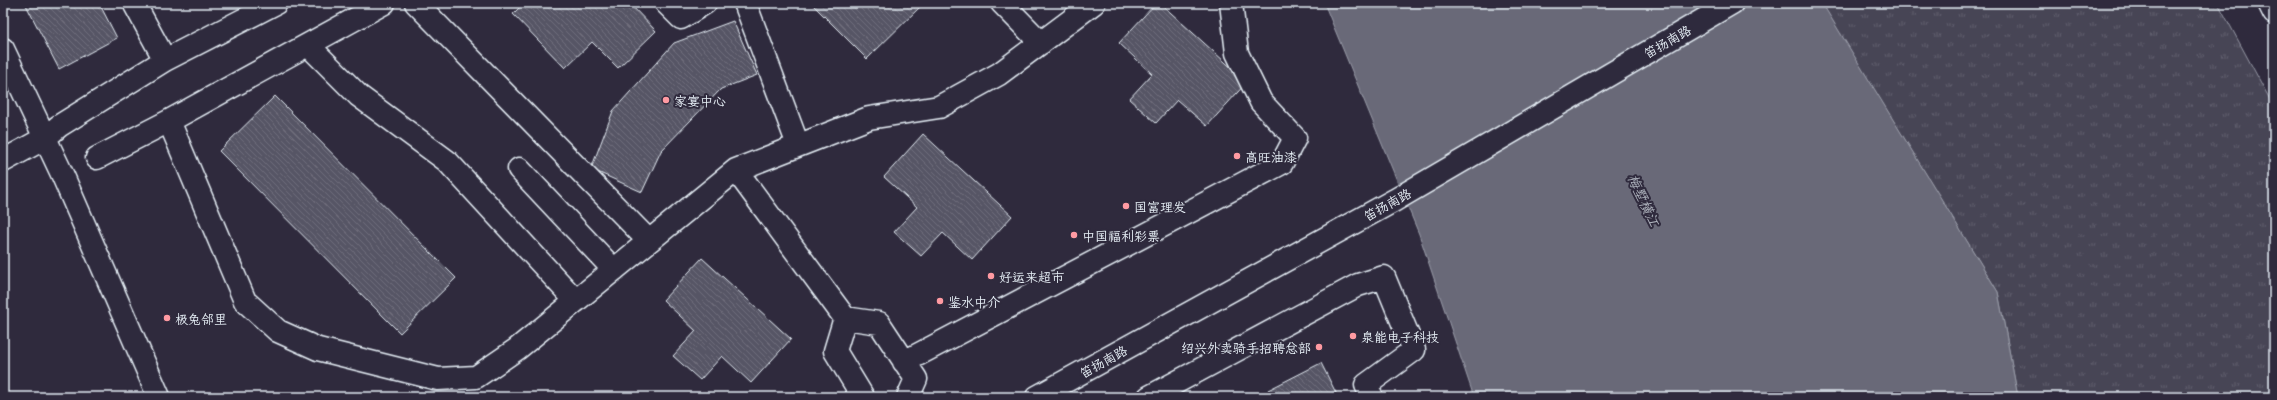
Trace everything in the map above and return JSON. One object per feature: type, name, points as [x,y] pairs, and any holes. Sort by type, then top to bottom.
[{"type":"street","points":[[134,3],[165,60]]},
{"type":"street","points":[[3,161],[52,132],[165,60],[276,3]]},
{"type":"street","points":[[97,158],[169,121],[384,3]]},
{"type":"street","points":[[416,3],[649,241]]},
{"type":"street","points":[[666,3],[681,18],[705,3]]},
{"type":"street","points":[[745,3],[798,146]]},
{"type":"street","points":[[1002,3],[1041,43]]},
{"type":"street","points":[[904,362],[1282,163],[1296,138],[1261,102],[1237,53],[1232,3]]},
{"type":"street","name":"笛扬南路","points":[[1037,397],[1395,200],[1732,3]]},
{"type":"street","points":[[2269,3],[2274,13]]},
{"type":"street","points":[[169,121],[245,301],[278,331],[312,346],[438,379],[476,377],[517,349],[736,170],[869,118],[939,107],[999,74],[1089,5]]},
{"type":"street","points":[[308,45],[359,96],[448,161],[576,301]]},
{"type":"street","points":[[3,49],[52,132],[159,397]]},
{"type":"street","points":[[519,169],[614,270]]},
{"type":"street","points":[[736,170],[845,318],[878,323],[916,379],[908,397]]},
{"type":"street","points":[[1149,397],[1358,285],[1384,277],[1414,350],[1369,391]]},
{"type":"street","points":[[845,318],[835,351],[857,395]]},
{"type":"green space","points":[[1835,3],[2218,3],[2274,107],[2274,397],[2018,397],[1998,292],[1825,9]]},
{"type":"water","name":"梅墅横江","points":[[1324,3],[1822,3],[1998,292],[2018,397],[1474,397],[1419,234]]},
{"type":"building","points":[[25,3],[99,3],[117,38],[59,69]]},
{"type":"building","points":[[524,3],[629,3],[656,31],[618,68],[592,42],[565,68],[513,14]]},
{"type":"building","points":[[811,3],[923,3],[923,4],[867,59]]},
{"type":"building","points":[[1156,3],[1160,3],[1247,82],[1207,126],[1177,100],[1156,123],[1129,99],[1152,74],[1119,43]]},
{"type":"building","name":"家宴中心","points":[[733,21],[757,75],[721,89],[661,151],[642,192],[591,169],[613,111],[674,43]]},
{"type":"building","points":[[275,96],[456,278],[400,333],[219,151]]},
{"type":"building","points":[[923,134],[1012,216],[972,260],[943,233],[921,256],[894,232],[917,207],[884,177]]},
{"type":"building","points":[[702,258],[791,339],[751,383],[722,356],[700,380],[673,356],[696,331],[663,300]]},
{"type":"building","points":[[1321,363],[1338,397],[1271,397],[1268,390]]},
{"type":"place","name":"家宴中心","points":[[666,100]]},
{"type":"place","name":"高旺油漆","points":[[1237,156]]},
{"type":"place","name":"国富理发","points":[[1126,206]]},
{"type":"place","name":"中国福利彩票","points":[[1074,235]]},
{"type":"place","name":"好运来超市","points":[[991,276]]},
{"type":"place","name":"鉴水中介","points":[[940,301]]},
{"type":"place","name":"极兔邻里","points":[[167,318]]},
{"type":"place","name":"泉能电子科技","points":[[1353,336]]},
{"type":"place","name":"绍兴外卖骑手招聘总部","points":[[1319,347]]}]
